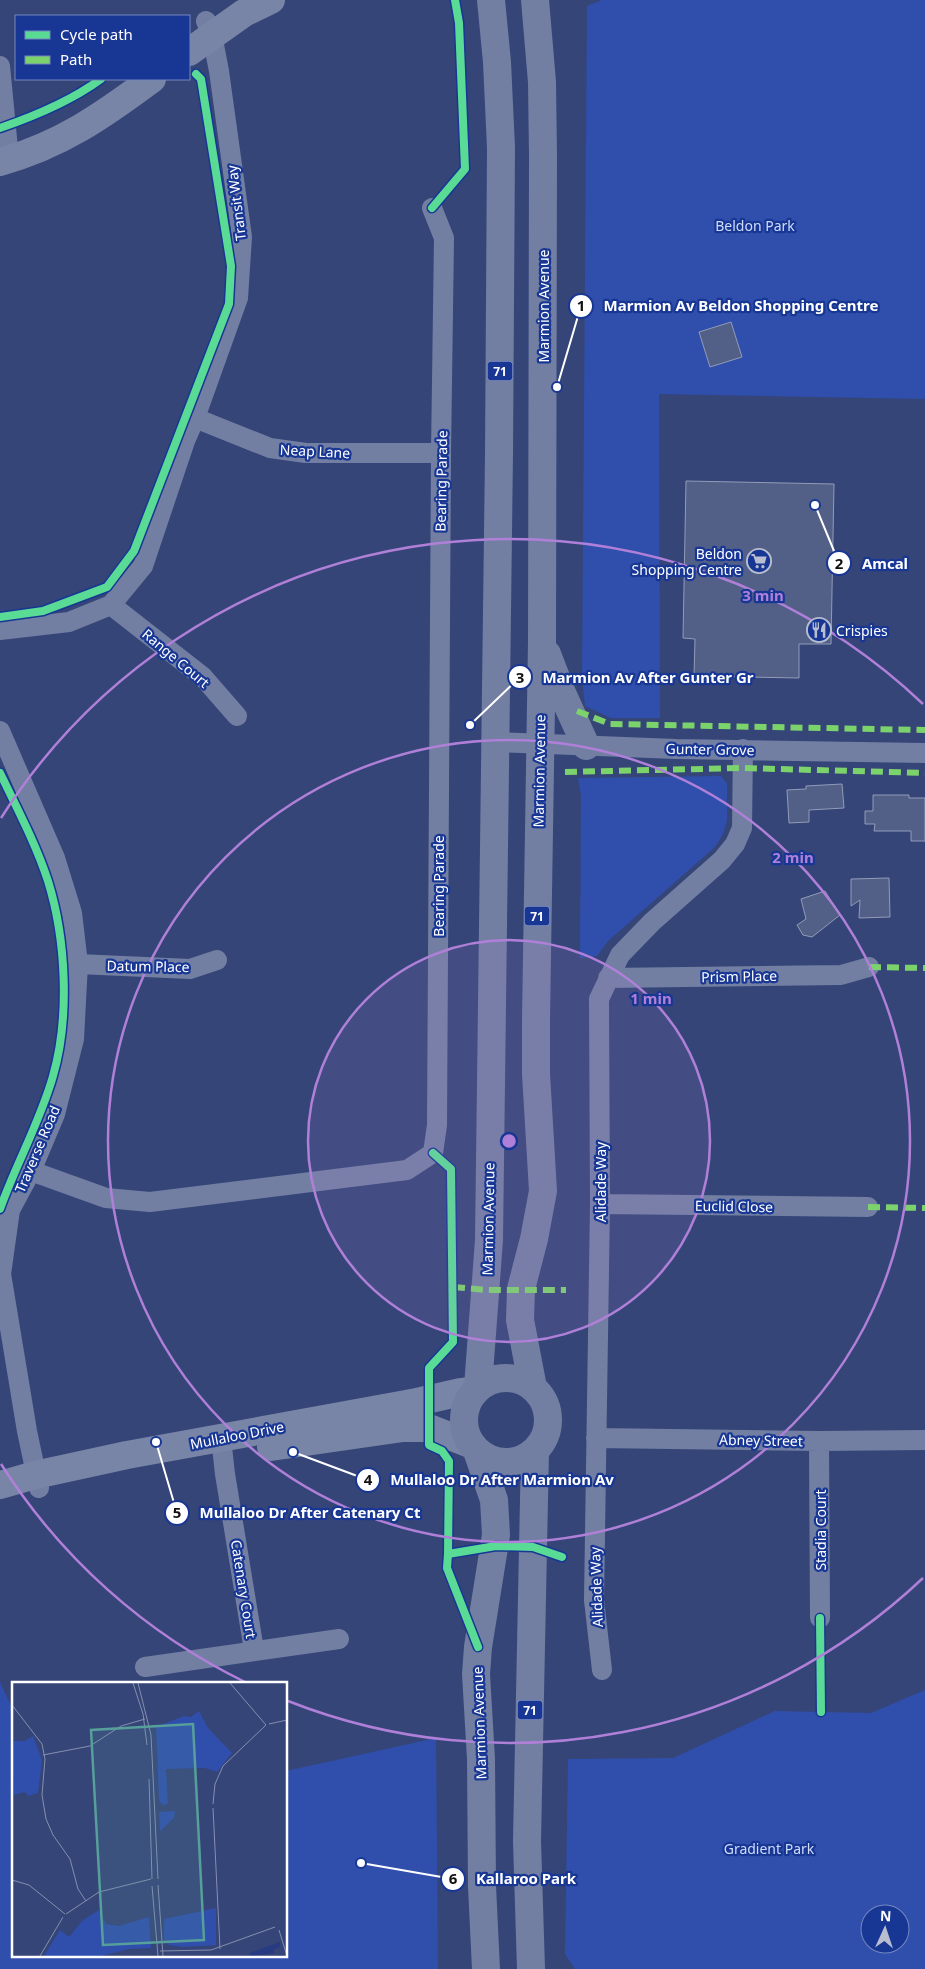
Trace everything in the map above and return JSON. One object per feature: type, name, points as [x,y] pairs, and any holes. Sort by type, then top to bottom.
[{"type":"highway","points":[[477,0],[482,20],[491,136],[500,148]]},
{"type":"highway","name":"Marmion Avenue","points":[[477,1389],[490,1240],[499,454],[500,148],[498,62],[491,0]]},
{"type":"highway","name":"Marmion Avenue","points":[[533,1388],[520,1320],[521,1289],[534,1239],[543,1191],[536,1074],[536,1019],[542,641],[543,155],[542,82],[535,0]]},
{"type":"highway","points":[[542,641],[562,693],[586,746]]},
{"type":"highway","points":[[477,1389],[496,1379],[506,1378],[525,1382],[533,1388]]},
{"type":"highway","name":"71","points":[[531,1969],[527,1841],[535,1451],[545,1436],[548,1419],[544,1402],[533,1388]]},
{"type":"highway","name":"71","points":[[473,1447],[465,1433],[463,1422],[466,1405],[477,1389]]},
{"type":"highway","points":[[473,1447],[485,1457],[506,1462],[526,1457],[535,1451]]},
{"type":"highway","name":"Marmion Avenue","points":[[473,1447],[494,1500],[496,1534],[478,1647],[476,1674],[481,1759],[482,1886],[486,1969]]},
{"type":"highway","points":[[527,1841],[544,1858],[545,1917],[549,1969]]},
{"type":"main road","points":[[190,50],[202,30],[237,0]]},
{"type":"main road","points":[[202,30],[271,0]]},
{"type":"main road","points":[[4,152],[65,120],[108,94],[127,80]]},
{"type":"main road","points":[[4,152],[50,145],[99,118],[151,80]]},
{"type":"main road","name":"Mullaloo Drive","points":[[0,1485],[96,1474],[477,1389]]},
{"type":"main road","name":"Mullaloo Drive","points":[[222,1446],[403,1428],[429,1428],[473,1447]]},
{"type":"main road","name":"Mullaloo Drive","points":[[0,1500],[37,1481]]},
{"type":"street","name":"Transit Way","points":[[0,630],[69,622],[111,605],[143,566],[185,441],[238,298],[242,237],[219,70],[202,30]]},
{"type":"street","points":[[0,66],[4,152]]},
{"type":"street","name":"Bearing Parade","points":[[31,1171],[106,1198],[150,1202],[407,1170],[433,1153],[438,1125],[441,453],[444,238],[432,208]]},
{"type":"street","name":"Neap Lane","points":[[195,418],[270,448],[306,453],[441,453]]},
{"type":"street","name":"Range Court","points":[[111,605],[203,677],[237,716]]},
{"type":"street","name":"Traverse Road","points":[[0,731],[55,858],[72,913],[78,964],[74,1039],[55,1114],[31,1171],[10,1210],[1,1274],[37,1481]]},
{"type":"street","name":"Gunter Grove","points":[[495,742],[586,746],[925,752]]},
{"type":"street","name":"Alidade Way","points":[[602,1670],[594,1600],[600,1204],[599,999],[620,955],[652,922],[722,860],[735,844],[742,828],[743,749]]},
{"type":"street","name":"Datum Place","points":[[78,964],[190,969],[217,960]]},
{"type":"street","name":"Prism Place","points":[[608,978],[842,975],[868,967]]},
{"type":"street","name":"Euclid Close","points":[[600,1204],[868,1208]]},
{"type":"street","name":"Abney Street","points":[[596,1438],[819,1441],[925,1440]]},
{"type":"street","name":"Stadia Court","points":[[819,1441],[820,1618]]},
{"type":"street","name":"Catenary Court","points":[[222,1446],[254,1650]]},
{"type":"street","name":"Catenary Court","points":[[145,1667],[339,1639]]},
{"type":"green space","name":"Beldon Park","points":[[602,0],[925,0],[925,399],[659,394],[660,718],[611,718],[585,706],[582,676],[587,6]]},
{"type":"green space","points":[[721,776],[727,783],[727,820],[723,834],[715,847],[608,941],[597,956],[580,958],[581,795],[578,778]]},
{"type":"green space","points":[[0,1682],[12,1708],[12,1956],[288,1956],[288,1771],[436,1738],[438,1969],[0,1969]]},
{"type":"green space","name":"Gradient Park","points":[[925,1690],[925,1969],[575,1969],[565,1954],[568,1759],[673,1758],[775,1711],[871,1713]]},
{"type":"building","points":[[731,322],[742,357],[710,367],[699,332]]},
{"type":"building","name":"Beldon Shopping Centre","points":[[686,481],[834,484],[831,644],[799,644],[799,678],[694,676],[695,639],[683,638]]},
{"type":"building","points":[[842,784],[844,808],[809,810],[809,822],[789,823],[787,790],[806,789],[806,786]]},
{"type":"building","points":[[873,795],[909,795],[909,798],[925,798],[925,841],[911,841],[911,831],[874,831],[875,824],[865,824],[865,811],[873,811]]},
{"type":"building","points":[[889,878],[890,917],[859,918],[860,900],[851,906],[851,879]]},
{"type":"building","points":[[825,891],[840,915],[812,937],[803,935],[797,925],[806,919],[801,899]]},
{"type":"marked path","points":[[577,711],[610,724],[925,730]]},
{"type":"marked path","points":[[565,772],[742,768],[925,773]]},
{"type":"marked path","points":[[869,967],[925,968]]},
{"type":"marked path","points":[[868,1207],[925,1208]]},
{"type":"marked path","points":[[453,1287],[487,1290],[566,1290]]},
{"type":"cycle path","points":[[432,208],[465,169],[459,23],[455,0]]},
{"type":"cycle path","points":[[0,617],[43,611],[107,587],[134,551],[229,304],[231,266],[201,79],[196,74]]},
{"type":"cycle path","points":[[0,128],[52,107],[100,80]]},
{"type":"cycle path","points":[[0,773],[32,840],[48,881],[59,928],[64,978],[62,1029],[53,1076],[48,1093],[0,1209]]},
{"type":"cycle path","points":[[433,1153],[451,1169],[453,1342],[429,1368],[429,1445],[442,1451],[449,1461],[448,1554],[496,1546],[533,1547],[562,1557]]},
{"type":"cycle path","points":[[448,1554],[447,1568],[478,1647]]},
{"type":"cycle path","points":[[820,1618],[821,1712]]},
{"type":"place","name":"Marmion Av Beldon Shopping Centre","points":[[557,387]]},
{"type":"place","name":"Amcal","points":[[815,505]]},
{"type":"place","name":"Beldon Shopping Centre","points":[[759,561]]},
{"type":"place","name":"Crispies","points":[[819,630]]},
{"type":"place","name":"Marmion Av After Gunter Gr","points":[[470,725]]},
{"type":"place","name":"Mullaloo Dr After Catenary Ct","points":[[156,1442]]},
{"type":"place","name":"Mullaloo Dr After Marmion Av","points":[[293,1452]]},
{"type":"place","name":"Kallaroo Park","points":[[361,1863]]}]
